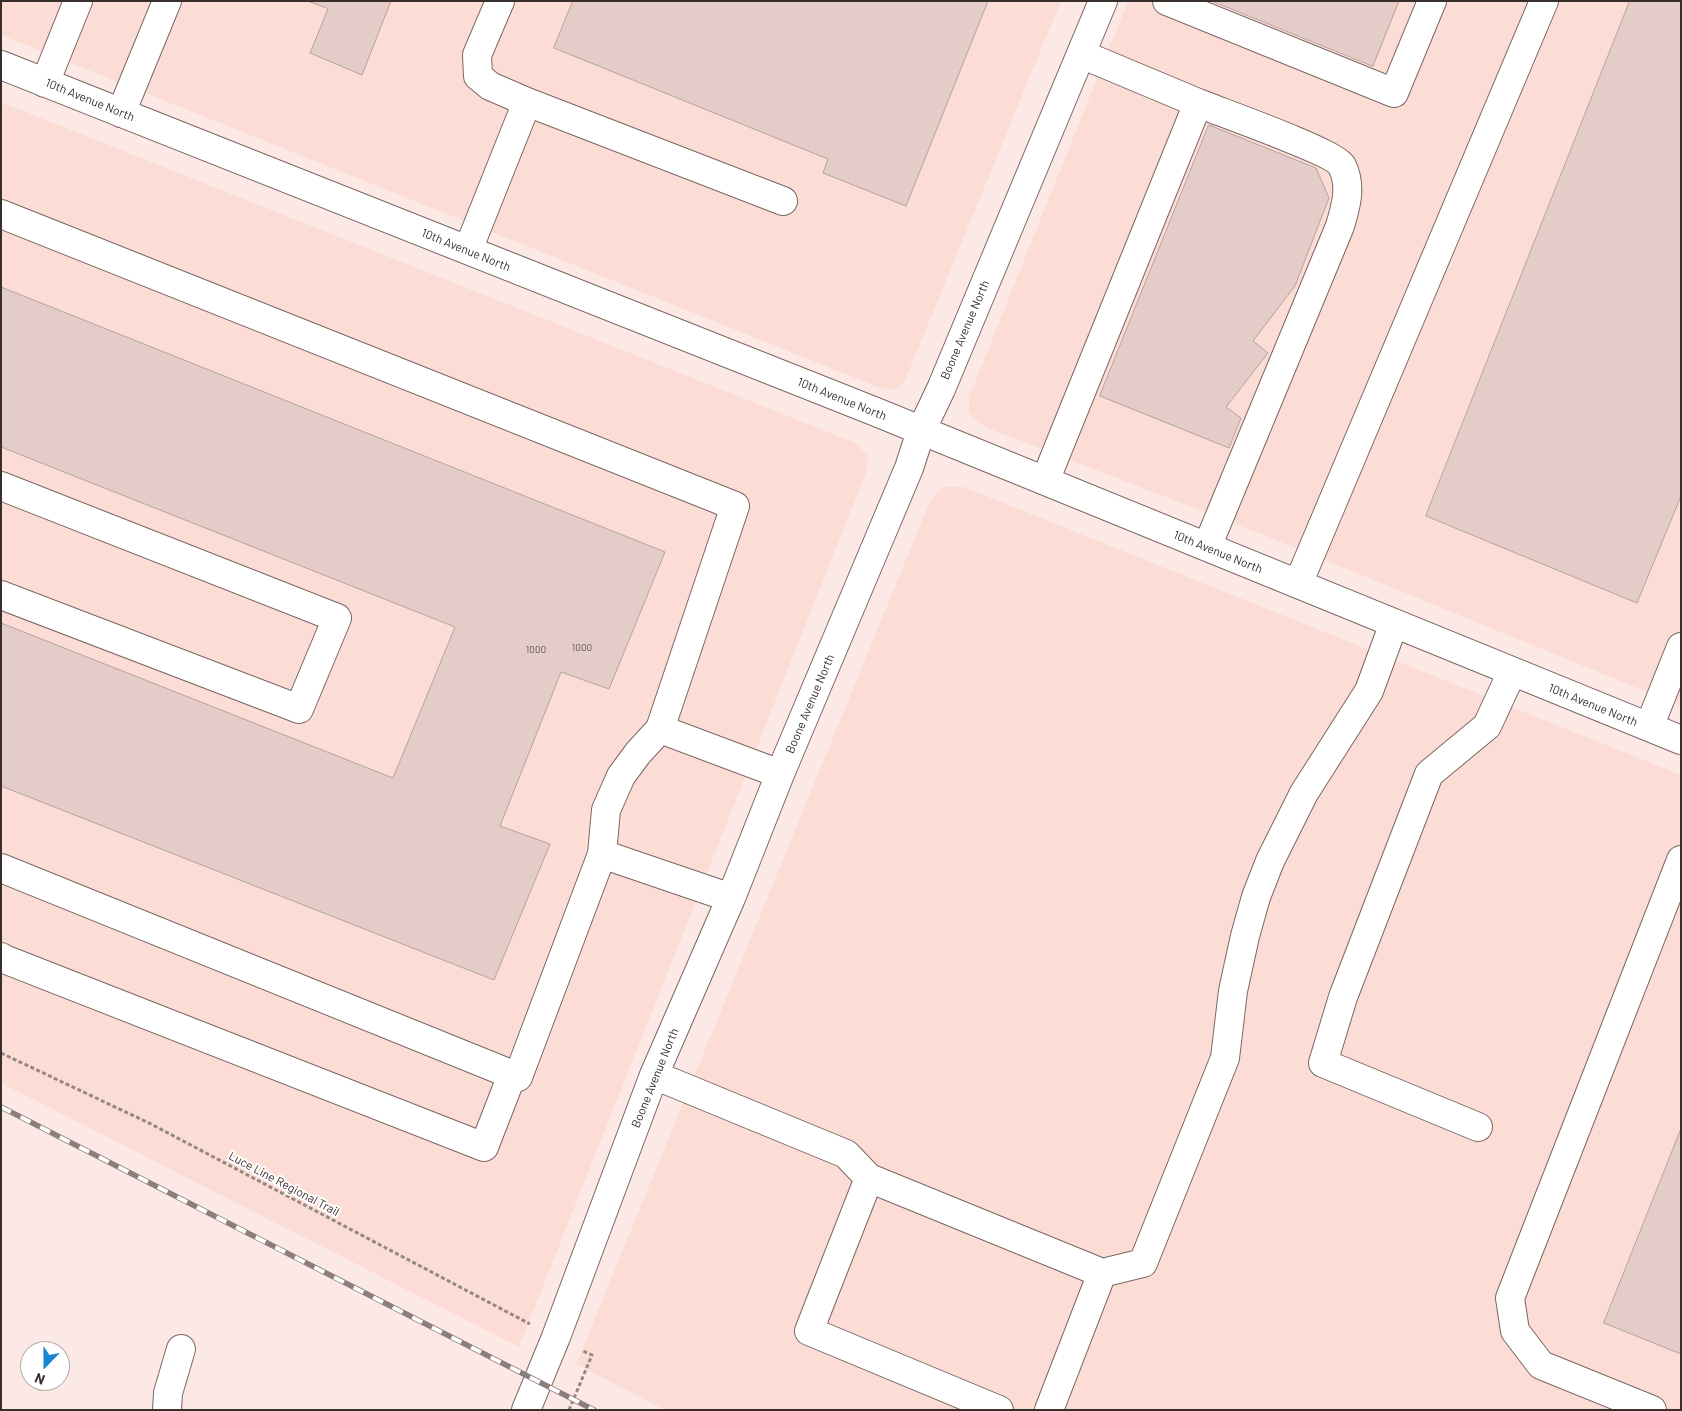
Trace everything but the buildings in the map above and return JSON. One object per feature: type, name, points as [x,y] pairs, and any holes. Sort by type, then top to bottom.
[{"type":"street","points":[[45,83],[78,1]]},
{"type":"street","points":[[121,113],[167,1]]},
{"type":"street","points":[[500,1],[477,55],[478,76],[490,86],[783,200]]},
{"type":"street","name":"Boone Avenue North","points":[[526,1410],[556,1337],[654,1074],[731,898],[780,774],[909,468],[921,431],[1103,1]]},
{"type":"street","points":[[1168,1],[1394,93],[1432,1]]},
{"type":"street","points":[[1298,584],[1544,1]]},
{"type":"street","points":[[1081,54],[1198,104],[1322,152],[1341,164],[1347,181],[1347,202],[1340,226],[1206,547]]},
{"type":"street","name":"10th Avenue North","points":[[1,65],[921,431],[1681,740]]},
{"type":"street","points":[[468,250],[527,102]]},
{"type":"street","points":[[1044,481],[1198,104]]},
{"type":"street","points":[[1,214],[735,506],[660,729],[638,753],[621,776],[606,810],[602,854],[518,1077],[2,871]]},
{"type":"street","points":[[1,486],[337,618],[299,709],[1,595]]},
{"type":"street","points":[[654,1074],[846,1154],[869,1178],[1102,1273],[1143,1262],[1225,1058],[1233,991],[1245,936],[1256,897],[1270,861],[1304,793],[1369,691],[1394,623]]},
{"type":"street","points":[[1649,728],[1681,647]]},
{"type":"street","points":[[1478,1126],[1324,1063],[1343,997],[1429,774],[1487,726],[1512,672]]},
{"type":"street","points":[[660,729],[780,774]]},
{"type":"street","points":[[602,854],[731,898]]},
{"type":"street","points":[[1652,1410],[1541,1365],[1515,1331],[1510,1298],[1681,860]]},
{"type":"street","points":[[1,957],[484,1147],[512,1075]]},
{"type":"street","points":[[869,1178],[809,1331],[999,1410]]},
{"type":"street","points":[[1048,1410],[1102,1273]]},
{"type":"street","points":[[168,1410],[168,1393],[181,1349]]},
{"type":"path","name":"Luce Line Regional Trail","points":[[1,1053],[151,1124],[556,1337]]},
{"type":"shaded area","points":[[1,1],[1061,1],[904,383],[895,390],[880,388],[1,35]]},
{"type":"shaded area","points":[[1128,1],[1681,1],[1681,706],[1266,536],[985,427],[969,413],[969,397]]},
{"type":"shaded area","points":[[1,102],[858,444],[868,457],[867,470],[519,1347],[1,1083]]},
{"type":"shaded area","points":[[943,487],[964,487],[1681,775],[1681,1410],[665,1410],[576,1364],[930,501]]},
{"type":"railway","points":[[1,1107],[594,1410]]}]
